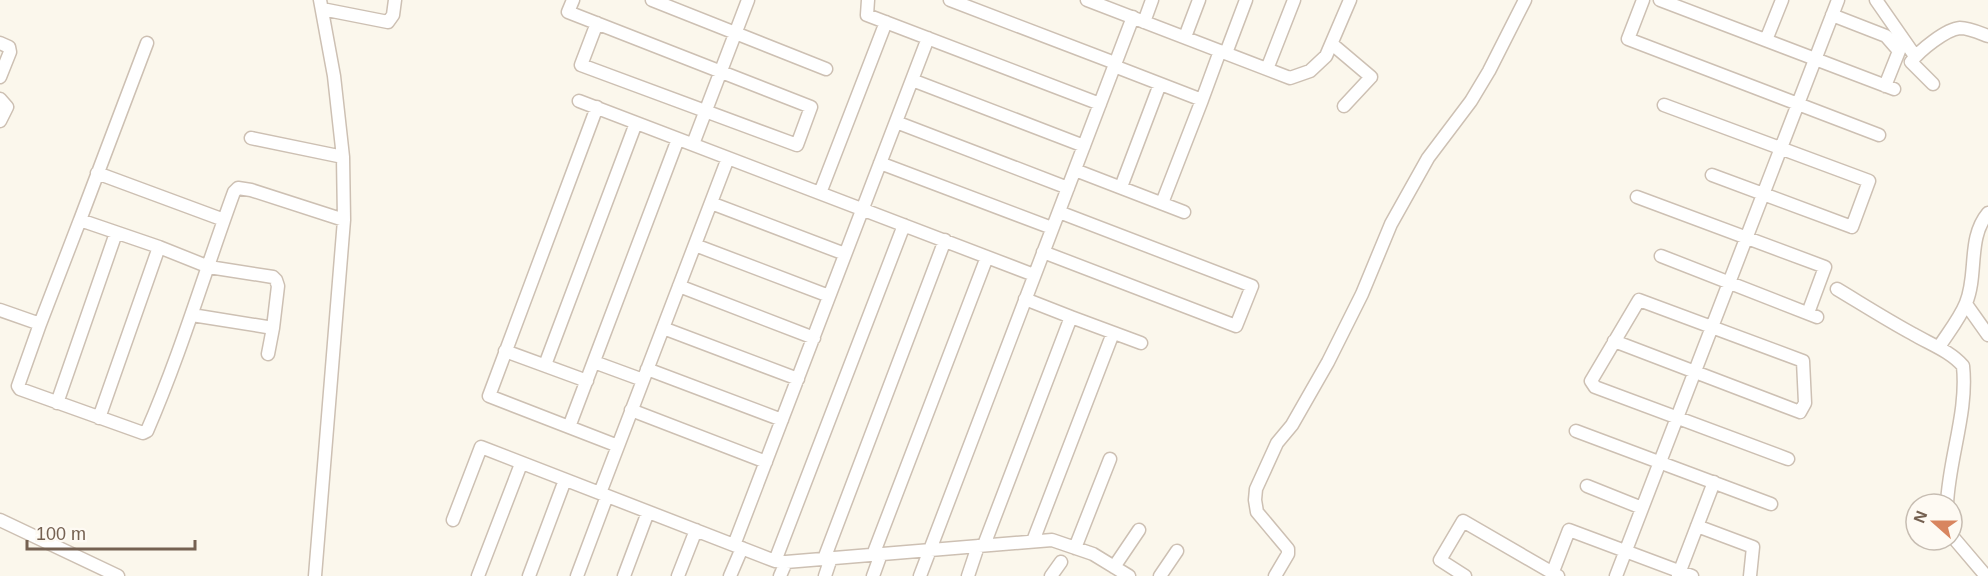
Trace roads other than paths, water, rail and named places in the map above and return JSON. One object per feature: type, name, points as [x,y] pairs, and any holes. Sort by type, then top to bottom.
[{"type":"street","points":[[315,576],[344,220],[343,157],[334,76],[321,5],[388,22],[393,15],[395,0]]},
{"type":"street","points":[[573,0],[568,12],[597,23],[720,72],[811,107],[797,145],[581,65],[597,23]]},
{"type":"street","points":[[652,0],[826,69]]},
{"type":"street","points":[[693,144],[748,0]]},
{"type":"street","points":[[868,0],[867,15],[1100,104]]},
{"type":"street","points":[[950,0],[1202,100]]},
{"type":"street","points":[[1087,0],[1103,3],[1138,19],[1290,78],[1310,71],[1326,56],[1350,0]]},
{"type":"street","points":[[920,576],[1115,65],[1138,19],[1152,0]]},
{"type":"street","points":[[1185,37],[1199,0]]},
{"type":"street","points":[[1162,203],[1202,100],[1246,0]]},
{"type":"street","points":[[1267,69],[1294,0]]},
{"type":"street","points":[[1275,576],[1288,554],[1288,549],[1257,512],[1256,489],[1277,443],[1292,425],[1362,294],[1391,224],[1428,158],[1471,101],[1525,0]]},
{"type":"street","points":[[1643,0],[1628,39],[1879,135]]},
{"type":"street","points":[[1660,0],[1890,87],[1899,51],[1886,36],[1832,15]]},
{"type":"street","points":[[1766,40],[1782,0]]},
{"type":"street","points":[[1616,576],[1838,0]]},
{"type":"street","points":[[1876,0],[1915,56]]},
{"type":"street","points":[[820,193],[886,22]]},
{"type":"street","points":[[1934,84],[1911,63],[1915,56],[1947,32],[1961,28],[1988,36]]},
{"type":"street","points":[[730,576],[766,462],[928,38]]},
{"type":"street","points":[[0,43],[9,47],[10,52],[0,77]]},
{"type":"street","points":[[147,43],[40,324],[18,386],[20,388],[143,434],[147,432],[192,315],[234,192],[242,188],[344,220]]},
{"type":"street","points":[[1332,44],[1371,77],[1344,106]]},
{"type":"street","points":[[912,80],[1084,146]]},
{"type":"street","points":[[1121,187],[1160,84]]},
{"type":"street","points":[[0,99],[7,107],[0,121]]},
{"type":"street","points":[[579,101],[1035,275]]},
{"type":"street","points":[[1664,105],[1869,181],[1852,227],[1712,175]]},
{"type":"street","points":[[597,107],[489,396],[618,446]]},
{"type":"street","points":[[896,122],[1068,188]]},
{"type":"street","points":[[545,365],[636,123]]},
{"type":"street","points":[[251,138],[343,157]]},
{"type":"street","points":[[569,427],[678,139]]},
{"type":"street","points":[[577,576],[618,446],[728,158]]},
{"type":"street","points":[[880,163],[1052,228]]},
{"type":"street","points":[[1075,170],[1184,212]]},
{"type":"street","points":[[98,173],[224,220]]},
{"type":"street","points":[[1637,197],[1825,267],[1813,315],[1661,256]]},
{"type":"street","points":[[711,203],[845,254]]},
{"type":"street","points":[[1043,252],[1236,326],[1252,286],[1059,212]]},
{"type":"street","points":[[1939,347],[1966,304],[1971,283],[1973,251],[1982,220],[1988,213]]},
{"type":"street","points":[[80,220],[209,267],[273,277],[278,286],[268,354]]},
{"type":"street","points":[[780,576],[780,561],[904,225]]},
{"type":"street","points":[[57,403],[116,233]]},
{"type":"street","points":[[825,576],[828,559],[945,240]]},
{"type":"street","points":[[695,245],[829,296]]},
{"type":"street","points":[[99,418],[159,247]]},
{"type":"street","points":[[873,576],[877,555],[987,257]]},
{"type":"street","points":[[679,286],[814,338]]},
{"type":"street","points":[[1837,289],[1939,347],[1963,366],[1960,421],[1948,492]]},
{"type":"street","points":[[1025,299],[1141,343]]},
{"type":"street","points":[[1614,341],[1800,412],[1805,403],[1803,362],[1639,300],[1614,341],[1591,381],[1596,387],[1788,459]]},
{"type":"street","points":[[1966,304],[1988,335]]},
{"type":"street","points":[[0,310],[40,324]]},
{"type":"street","points":[[192,315],[273,328]]},
{"type":"street","points":[[968,576],[1071,317]]},
{"type":"street","points":[[663,328],[798,379]]},
{"type":"street","points":[[1033,541],[1113,333]]},
{"type":"street","points":[[505,351],[587,381]]},
{"type":"street","points":[[594,362],[645,374],[782,420]]},
{"type":"street","points":[[632,410],[766,462]]},
{"type":"street","points":[[1576,431],[1772,504]]},
{"type":"street","points":[[453,520],[481,447],[780,561],[1052,540],[1093,554],[1129,576]]},
{"type":"street","points":[[1075,548],[1110,459]]},
{"type":"street","points":[[478,576],[521,464]]},
{"type":"street","points":[[529,576],[565,480]]},
{"type":"street","points":[[1679,574],[1713,482]]},
{"type":"street","points":[[1587,486],[1642,508]]},
{"type":"street","points":[[624,576],[648,512]]},
{"type":"street","points":[[0,520],[118,576]]},
{"type":"street","points":[[1465,576],[1440,560],[1464,521],[1555,575],[1569,530],[1679,574],[1692,576]]},
{"type":"street","points":[[1697,526],[1753,547],[1750,576]]},
{"type":"street","points":[[678,576],[696,530]]},
{"type":"street","points":[[1114,567],[1139,530]]},
{"type":"street","points":[[1964,550],[1986,576]]},
{"type":"street","points":[[1160,576],[1176,551]]},
{"type":"street","points":[[1051,576],[1061,562]]}]
